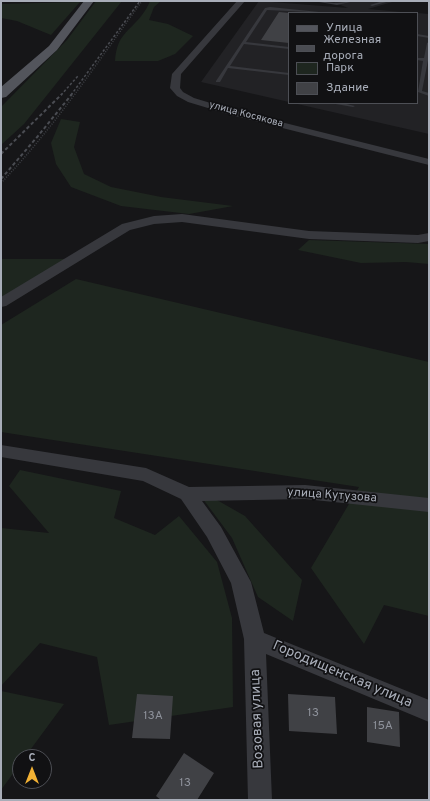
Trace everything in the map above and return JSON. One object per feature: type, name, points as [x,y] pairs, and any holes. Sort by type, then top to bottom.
[{"type":"main road","points":[[1,94],[53,48],[89,1]]},
{"type":"street","name":"улица Косякова","points":[[241,1],[176,74],[175,88],[180,94],[191,100],[234,113],[429,162]]},
{"type":"street","points":[[1,303],[126,227],[154,220],[182,218],[309,235],[429,237]]},
{"type":"street","points":[[1,452],[146,476],[187,494]]},
{"type":"street","name":"улица Кутузова","points":[[187,494],[305,492],[429,505]]},
{"type":"street","name":"Возовая улица","points":[[187,494],[214,532],[240,582],[255,639],[260,800]]},
{"type":"street","name":"Городищенская улица","points":[[255,639],[429,712]]},
{"type":"lane","points":[[315,1],[340,4],[353,1]]},
{"type":"lane","points":[[372,5],[388,1]]},
{"type":"lane","points":[[218,81],[267,8],[315,12]]},
{"type":"lane","points":[[418,34],[429,37]]},
{"type":"lane","points":[[429,43],[423,75],[419,87],[421,93],[429,95]]},
{"type":"lane","points":[[243,44],[288,48]]},
{"type":"lane","points":[[418,59],[426,60]]},
{"type":"lane","points":[[227,67],[288,74]]},
{"type":"lane","points":[[423,75],[429,76]]},
{"type":"lane","points":[[339,104],[353,106]]},
{"type":"path","points":[[1,183],[25,158],[43,135],[142,1]]},
{"type":"shaded area","points":[[259,1],[348,8],[331,1],[396,1],[368,9],[401,12],[288,12],[288,102],[201,82]]},
{"type":"shaded area","points":[[418,13],[429,14],[429,134],[297,104],[418,104]]},
{"type":"green space","points":[[96,1],[122,1],[24,124],[1,145],[1,107],[67,40]]},
{"type":"green space","points":[[150,1],[161,1],[154,7],[149,20],[168,24],[193,36],[175,54],[158,61],[115,61],[116,52],[121,39],[142,15]]},
{"type":"green space","points":[[80,2],[51,35],[17,21],[1,18],[1,4]]},
{"type":"green space","points":[[61,119],[80,122],[74,147],[84,174],[111,187],[161,197],[233,206],[189,214],[121,206],[71,187],[56,164],[51,143]]},
{"type":"green space","points":[[309,240],[429,244],[429,264],[406,262],[361,263],[298,250]]},
{"type":"green space","points":[[1,259],[67,259],[1,299]]},
{"type":"green space","points":[[76,279],[429,362],[429,616],[384,605],[364,644],[311,568],[359,487],[1,432],[1,325]]},
{"type":"green space","points":[[20,470],[121,491],[114,518],[155,535],[179,516],[217,562],[232,618],[233,707],[109,725],[97,657],[40,643],[1,686],[1,528],[49,533],[9,486]]},
{"type":"green space","points":[[194,487],[245,516],[302,580],[293,621],[258,597],[232,538]]},
{"type":"green space","points":[[1,691],[64,704],[31,749],[12,749],[12,775],[1,790]]},
{"type":"building","points":[[279,12],[288,13],[288,43],[261,40]]},
{"type":"building","points":[[137,694],[173,696],[170,739],[132,738]]},
{"type":"building","points":[[288,694],[335,697],[337,734],[289,731]]},
{"type":"building","points":[[367,707],[399,712],[400,747],[367,742]]},
{"type":"building","points":[[184,753],[214,773],[197,800],[161,800],[156,796]]},
{"type":"railway","points":[[71,95],[140,1]]},
{"type":"railway","points":[[61,95],[78,76]]},
{"type":"railway","points":[[1,179],[72,94]]},
{"type":"railway","points":[[1,154],[61,95]]}]
